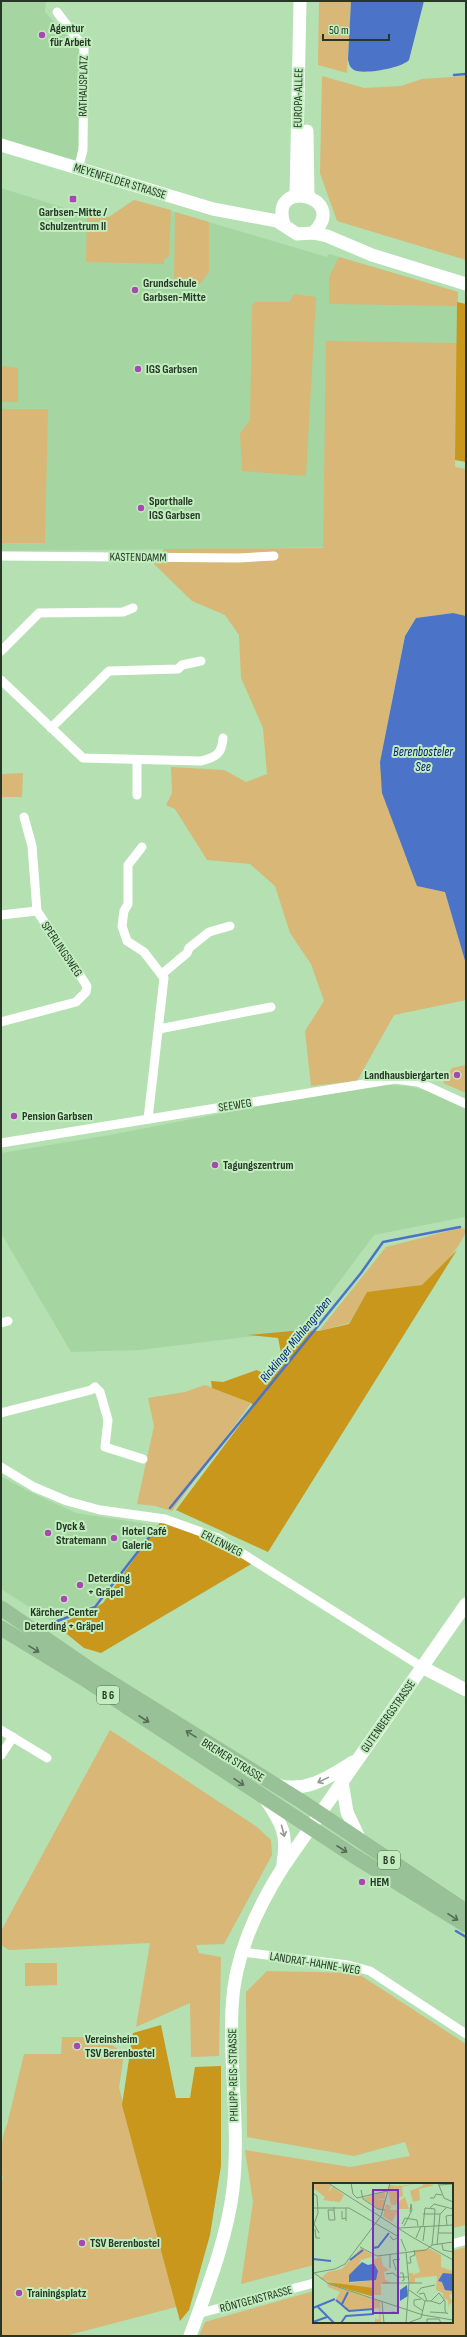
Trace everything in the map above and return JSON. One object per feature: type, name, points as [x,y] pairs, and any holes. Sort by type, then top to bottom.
[{"type":"main road","name":"BREMER STRASSE","points":[[1,1608],[101,1676],[319,1814],[466,1911]]},
{"type":"main road","name":"BREMER STRASSE","points":[[1,1628],[83,1678],[266,1800],[466,1925]]},
{"type":"street","name":"EUROPA-ALLEE","points":[[300,1],[302,196]]},
{"type":"street","name":"EUROPA-ALLEE","points":[[302,196],[308,1]]},
{"type":"street","name":"RATHAUSPLATZ","points":[[57,12],[82,43],[84,51],[83,150],[78,169]]},
{"type":"street","name":"MEYENFELDER STRASSE","points":[[1,146],[239,215],[277,220],[284,224],[291,232],[297,234],[313,232],[353,246],[372,255],[466,284]]},
{"type":"street","points":[[284,224],[283,208],[290,198],[302,196],[317,202],[321,207],[321,220],[313,232]]},
{"type":"street","name":"MEYENFELDER STRASSE","points":[[239,215],[283,208]]},
{"type":"street","name":"MEYENFELDER STRASSE","points":[[321,220],[353,246]]},
{"type":"street","name":"KASTENDAMM","points":[[1,556],[238,558],[274,556]]},
{"type":"street","points":[[1,651],[39,613],[123,612],[133,608]]},
{"type":"street","points":[[51,728],[109,671],[178,669],[182,665],[201,661]]},
{"type":"street","points":[[1,680],[83,758],[201,761],[216,757],[222,749],[223,738]]},
{"type":"street","points":[[137,760],[137,795]]},
{"type":"street","name":"SPERLINGSWEG","points":[[1,1022],[76,1002],[86,992],[87,986],[37,911],[32,846],[24,816]]},
{"type":"street","points":[[142,847],[128,866],[128,904],[124,911],[122,926],[127,941],[144,952],[162,974],[165,985],[148,1119]]},
{"type":"street","points":[[1,915],[37,911]]},
{"type":"street","points":[[162,974],[187,953],[189,948],[209,932],[230,926]]},
{"type":"street","points":[[159,1029],[271,1007]]},
{"type":"street","name":"SEEWEG","points":[[1,1143],[395,1079],[418,1082],[466,1104]]},
{"type":"street","points":[[1,1413],[91,1390],[95,1387],[100,1392],[108,1420],[105,1447],[143,1459]]},
{"type":"street","name":"ERLENWEG","points":[[1,1467],[34,1487],[67,1501],[100,1510],[165,1519],[218,1538],[422,1667]]},
{"type":"street","name":"GUTENBERGSTRASSE","points":[[310,1827],[466,1604]]},
{"type":"street","points":[[422,1667],[466,1690]]},
{"type":"street","points":[[1,1730],[47,1758]]},
{"type":"street","points":[[1,1756],[13,1737]]},
{"type":"street","points":[[272,1784],[285,1787],[306,1787],[322,1781],[356,1760]]},
{"type":"street","points":[[342,1782],[347,1812],[361,1842]]},
{"type":"street","points":[[266,1800],[284,1829],[286,1844],[283,1867]]},
{"type":"street","name":"PHILIPP-REIS-STRASSE","points":[[190,2336],[214,2268],[228,2219],[233,2189],[235,2160],[232,2007],[242,1952],[265,1896],[310,1827]]},
{"type":"street","name":"LANDRAT-HAHNE-WEG","points":[[242,1952],[348,1966],[370,1971],[466,2034]]},
{"type":"street","points":[[453,2244],[466,2240]]},
{"type":"street","name":"RÖNTGENSTRASSE","points":[[197,2314],[313,2283]]},
{"type":"shaded area","points":[[1,1],[46,1],[45,12],[79,48],[79,146],[76,161],[1,140]]},
{"type":"shaded area","points":[[319,1],[351,1],[347,73],[318,65]]},
{"type":"shaded area","points":[[322,76],[364,88],[401,86],[422,79],[466,76],[466,260],[337,221],[320,173]]},
{"type":"shaded area","points":[[1,188],[87,215],[109,217],[134,200],[327,257],[329,254],[458,292],[453,546],[1,551]]},
{"type":"shaded area","points":[[134,200],[171,210],[169,256],[164,260],[164,264],[86,262],[87,215],[109,217]]},
{"type":"shaded area","points":[[175,212],[209,222],[209,272],[200,284],[174,283]]},
{"type":"shaded area","points":[[339,257],[458,292],[457,306],[329,304],[329,277]]},
{"type":"shaded area","points":[[294,294],[316,297],[306,476],[242,471],[240,433],[250,420],[252,306],[255,302],[289,302]]},
{"type":"shaded area","points":[[457,302],[466,304],[466,462],[455,460]]},
{"type":"shaded area","points":[[326,341],[457,343],[455,467],[466,469],[466,616],[453,613],[416,618],[405,635],[380,762],[445,892],[466,964],[466,1000],[394,1015],[357,1081],[311,1086],[305,1031],[324,1001],[311,964],[290,933],[275,886],[250,864],[207,860],[175,809],[166,805],[172,793],[171,767],[224,770],[246,782],[267,774],[263,728],[241,678],[239,635],[225,615],[192,601],[154,564],[164,549],[323,548]]},
{"type":"shaded area","points":[[2,366],[18,368],[18,402],[1,402]]},
{"type":"shaded area","points":[[1,409],[48,409],[45,543],[1,543]]},
{"type":"shaded area","points":[[23,773],[22,797],[1,797],[1,774]]},
{"type":"shaded area","name":"Landhausbiergarten","points":[[466,1065],[466,1093],[443,1083],[452,1068]]},
{"type":"shaded area","points":[[384,1085],[407,1086],[437,1093],[466,1107],[465,1217],[374,1235],[303,1330],[139,1350],[71,1352],[1,1233],[1,1153],[110,1135],[259,1106]]},
{"type":"shaded area","points":[[460,1228],[466,1229],[465,1235],[461,1242],[434,1275],[422,1285],[412,1288],[367,1292],[349,1323],[319,1331],[386,1247]]},
{"type":"shaded area","points":[[457,1250],[268,1552],[176,1510],[254,1406],[251,1403],[212,1388],[211,1381],[223,1382],[257,1370],[270,1377],[283,1362],[278,1338],[248,1335],[303,1330],[319,1331],[349,1324],[367,1292],[422,1285]]},
{"type":"shaded area","points":[[205,1385],[251,1403],[172,1511],[155,1506],[137,1504],[154,1426],[148,1398],[185,1392]]},
{"type":"shaded area","points":[[1,1476],[28,1491],[76,1513],[154,1525],[131,1568],[95,1604],[51,1621],[1,1589]]},
{"type":"shaded area","points":[[161,1521],[208,1539],[253,1563],[101,1653],[84,1648],[56,1625],[88,1612],[103,1603]]},
{"type":"shaded area","points":[[110,1730],[257,1827],[271,1840],[272,1855],[224,1944],[196,1945],[199,1953],[221,1957],[219,2056],[191,2057],[190,2003],[136,2027],[150,1943],[9,1950],[1,1945],[1,1931]]},
{"type":"shaded area","points":[[25,1963],[57,1963],[57,1985],[25,1986]]},
{"type":"shaded area","points":[[267,1971],[357,1973],[466,2044],[466,2225],[453,2228],[453,2183],[313,2183],[313,2265],[241,2284],[253,2202],[245,2150],[350,2167],[410,2156],[405,2142],[354,2156],[247,2137],[246,1992]]},
{"type":"shaded area","points":[[161,2025],[176,2098],[190,2098],[195,2067],[221,2066],[221,2166],[210,2235],[189,2310],[180,2321],[122,2105],[133,2033]]},
{"type":"shaded area","name":"TSV Berenbostel","points":[[62,2037],[102,2037],[124,2054],[119,2088],[180,2306],[65,2336],[1,2336],[1,2180],[3,2179],[1,2159],[3,2137],[24,2054],[61,2054]]},
{"type":"shaded area","points":[[466,2247],[466,2335],[199,2336],[205,2322],[313,2291],[313,2323],[453,2323],[453,2251]]},
{"type":"water","points":[[351,1],[424,1],[409,60],[399,66],[382,70],[365,72],[351,68],[348,59]]},
{"type":"water","name":"Berenbosteler See","points":[[453,613],[466,616],[466,964],[445,892],[417,886],[382,793],[380,762],[405,636],[416,618]]},
{"type":"waterway","points":[[454,75],[466,74]]},
{"type":"waterway","name":"Ricklinger Mühlengraben","points":[[170,1508],[361,1273],[383,1242],[460,1227]]},
{"type":"waterway","name":"Ricklinger Mühlengraben","points":[[52,1623],[95,1607],[154,1531]]},
{"type":"waterway","points":[[456,1931],[466,1937]]},
{"type":"place","name":"Agentur für Arbeit","points":[[42,35]]},
{"type":"place","name":"Garbsen-Mitte / Schulzentrum II","points":[[73,199]]},
{"type":"place","name":"Grundschule Garbsen-Mitte","points":[[135,290]]},
{"type":"place","name":"IGS Garbsen","points":[[138,369]]},
{"type":"place","name":"Sporthalle IGS Garbsen","points":[[141,508]]},
{"type":"place","name":"Landhausbiergarten","points":[[457,1075]]},
{"type":"place","name":"Pension Garbsen","points":[[14,1116]]},
{"type":"place","name":"Tagungszentrum","points":[[215,1165]]},
{"type":"place","name":"Dyck & Stratemann","points":[[48,1533]]},
{"type":"place","name":"Hotel Café Galerie","points":[[114,1538]]},
{"type":"place","name":"Deterding + Gräpel","points":[[80,1585]]},
{"type":"place","name":"Kärcher-Center Deterding + Gräpel","points":[[64,1599]]},
{"type":"place","name":"HEM","points":[[362,1882]]},
{"type":"place","name":"Vereinsheim TSV Berenbostel","points":[[77,2046]]},
{"type":"place","name":"TSV Berenbostel","points":[[82,2243]]},
{"type":"place","name":"Trainingsplatz","points":[[19,2293]]}]
